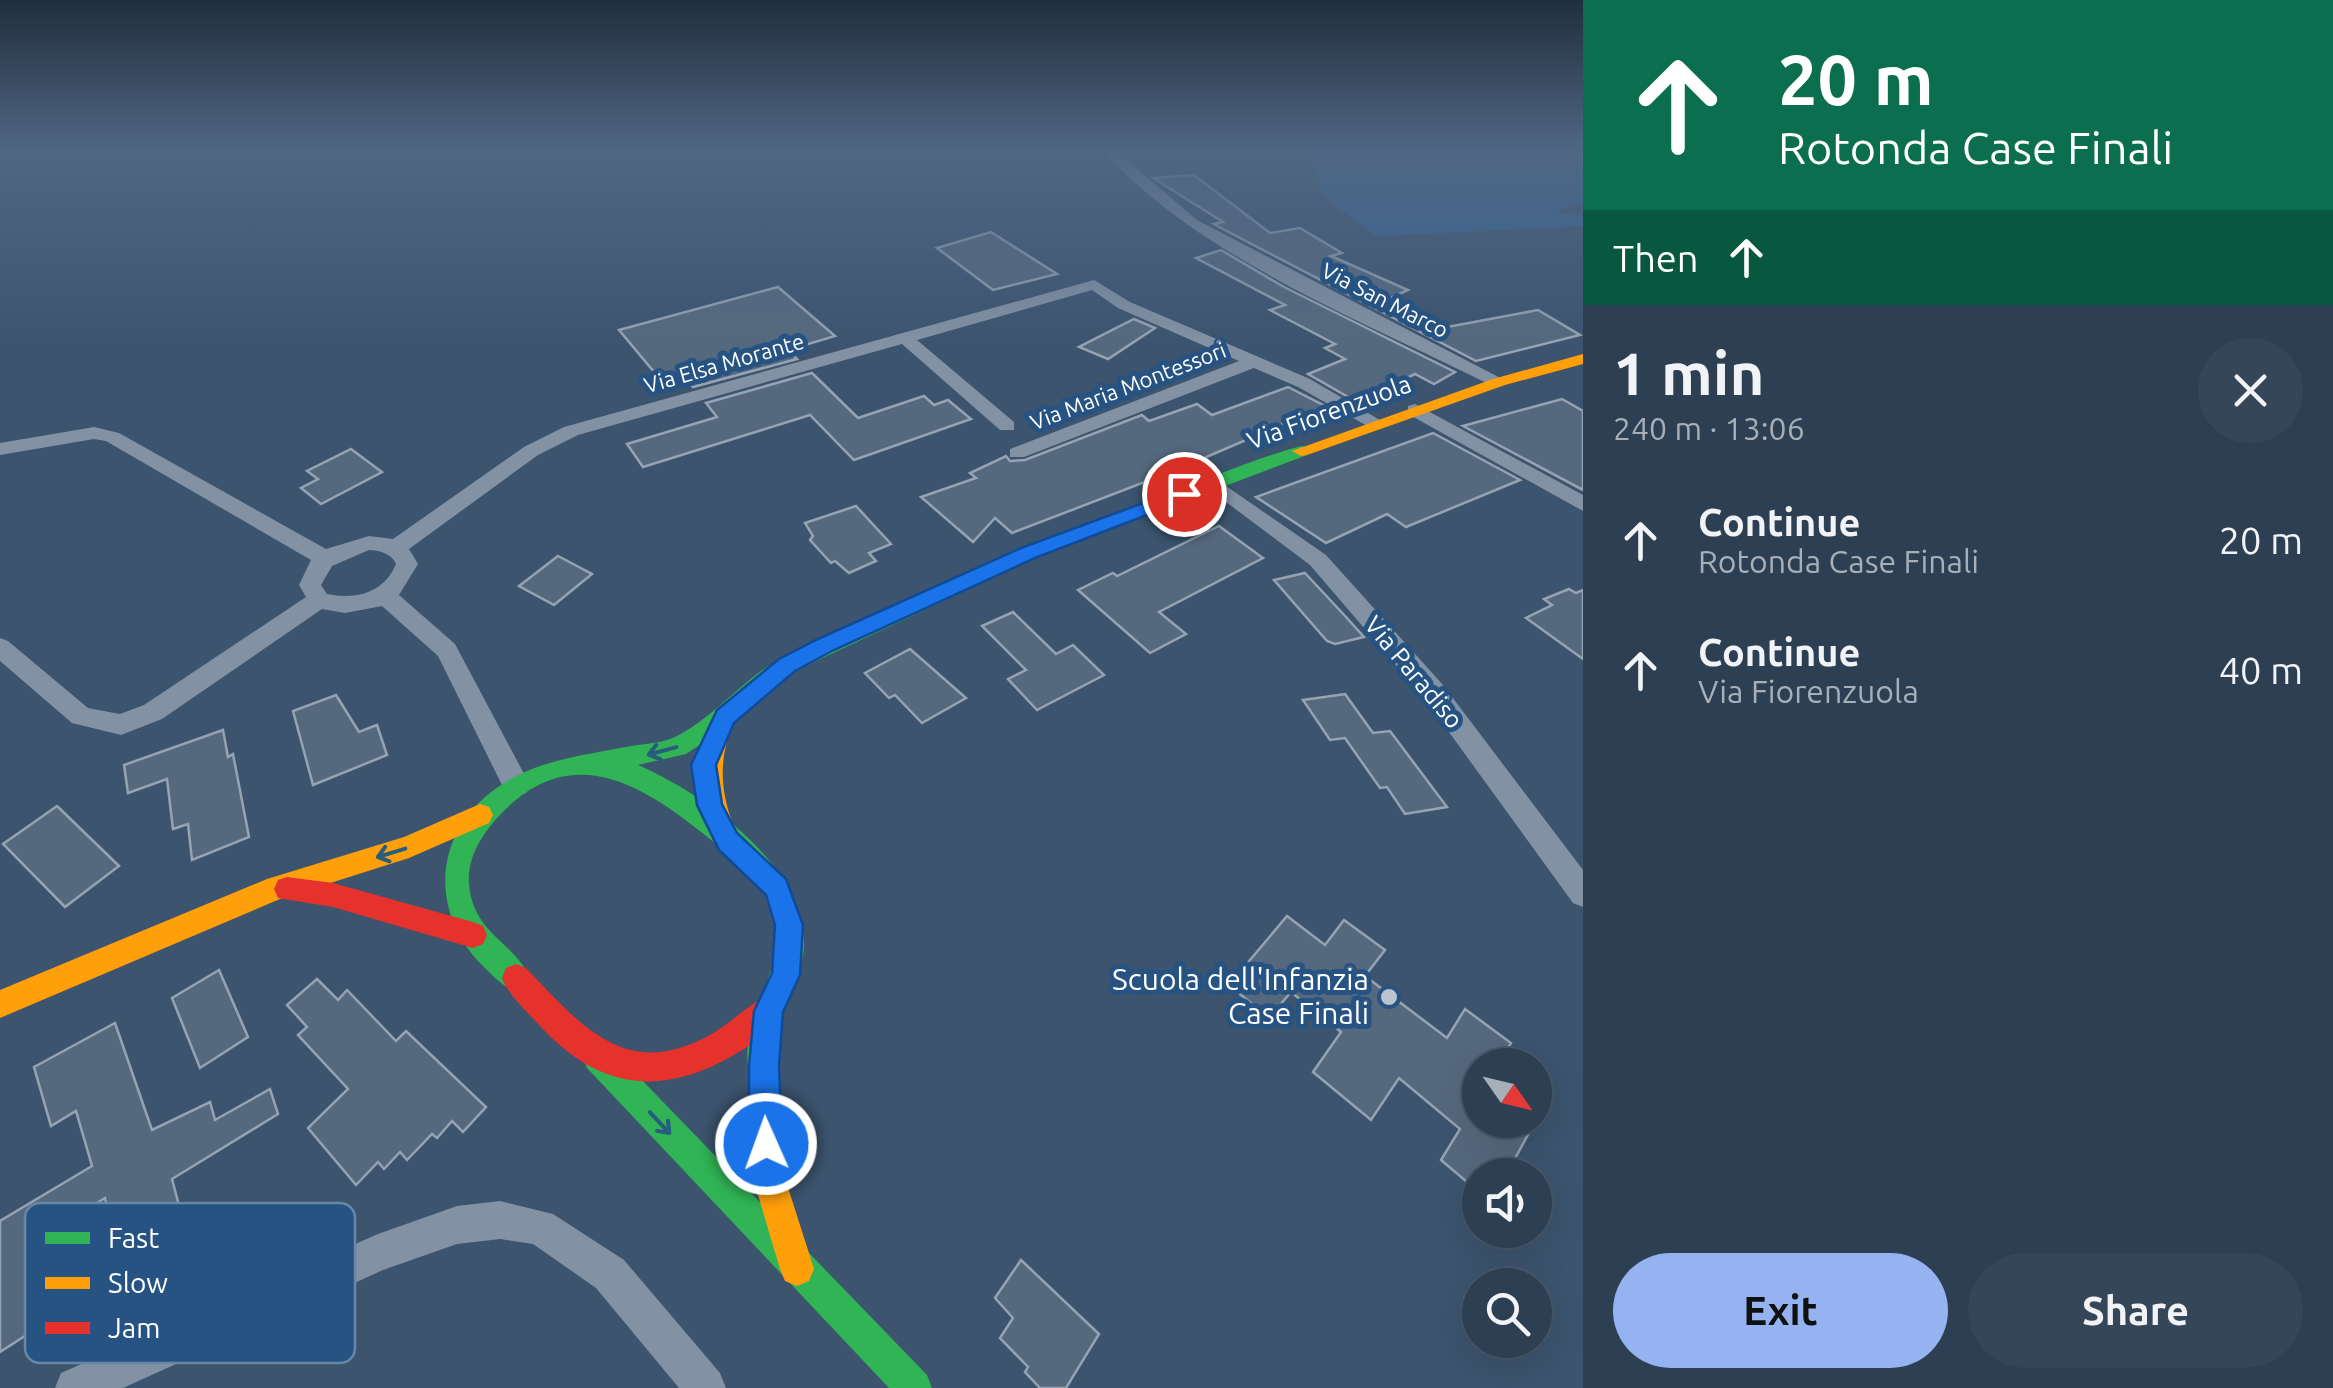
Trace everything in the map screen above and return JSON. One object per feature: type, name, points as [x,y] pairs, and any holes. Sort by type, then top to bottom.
[{"type":"main road","name":"Via Fiorenzuola","points":[[592,763],[666,751],[725,717],[787,665],[1028,553],[1376,423],[1499,382],[1583,360]]},
{"type":"main road","name":"Via Fiorenzuola","points":[[725,717],[704,765],[710,805],[728,842]]},
{"type":"main road","points":[[0,1004],[276,888],[408,848],[480,815],[516,785],[556,768],[592,763],[630,772],[646,781],[756,864],[777,888],[784,904],[789,947],[786,975],[768,1011],[721,1052],[664,1068],[630,1067],[594,1052]]},
{"type":"main road","points":[[480,815],[465,842],[456,871],[458,906],[473,935],[594,1052],[914,1388]]},
{"type":"main road","points":[[276,888],[333,895],[473,935]]},
{"type":"main road","points":[[768,1011],[763,1113],[768,1176],[797,1269]]},
{"type":"street","name":"Via San Marco","points":[[1183,215],[1279,272],[1499,382]]},
{"type":"street","name":"Via Elsa Morante","points":[[395,548],[531,451],[571,431],[1094,285]]},
{"type":"street","name":"Via Maria Montessori","points":[[1094,285],[1141,314],[1304,382],[1376,423]]},
{"type":"street","points":[[904,337],[1007,426]]},
{"type":"street","name":"Via Maria Montessori","points":[[1017,453],[1255,362]]},
{"type":"street","points":[[1415,410],[1583,504]]},
{"type":"street","points":[[0,449],[94,434],[112,436],[326,558]]},
{"type":"street","name":"Via Paradiso","points":[[1213,483],[1318,560],[1434,692],[1583,893]]},
{"type":"street","points":[[0,648],[81,716],[122,725],[153,712],[319,600],[356,605],[384,595],[404,575],[404,555],[395,548],[369,543],[326,558],[310,585],[319,600]]},
{"type":"street","points":[[384,595],[446,650],[516,785]]},
{"type":"street","points":[[355,1262],[457,1225],[500,1220],[540,1227],[610,1274],[705,1388]]},
{"type":"street","points":[[76,1388],[132,1363]]},
{"type":"shaded area","points":[[1348,215],[1583,216],[1583,226],[1376,236]]},
{"type":"building","points":[[1212,215],[1246,215],[1270,233],[1300,228],[1342,253],[1331,256],[1408,290],[1386,300],[1442,328],[1538,310],[1580,335],[1476,361],[1214,224],[1223,222]]},
{"type":"building","points":[[991,232],[1057,274],[993,290],[937,248]]},
{"type":"building","points":[[1221,250],[1284,287],[1455,372],[1434,384],[1415,374],[1357,402],[1308,374],[1345,359],[1325,348],[1335,344],[1270,310],[1285,305],[1196,258]]},
{"type":"building","points":[[778,287],[835,336],[788,350],[797,359],[693,387],[686,379],[665,385],[619,330]]},
{"type":"building","points":[[1134,319],[1155,328],[1108,359],[1079,347]]},
{"type":"building","points":[[812,373],[858,418],[924,396],[934,405],[948,400],[971,419],[854,460],[810,415],[643,467],[627,444],[717,417],[706,403]]},
{"type":"building","points":[[1288,387],[1325,406],[1176,470],[1012,533],[995,518],[973,542],[921,497],[976,478],[970,473],[1006,456],[1010,461],[1025,460],[1142,415],[1149,421],[1197,404],[1212,415]]},
{"type":"building","points":[[1562,399],[1583,411],[1583,490],[1463,426]]},
{"type":"building","points":[[1433,433],[1520,480],[1406,527],[1387,514],[1326,543],[1256,497]]},
{"type":"building","points":[[351,449],[382,472],[321,504],[301,488],[318,479],[307,471]]},
{"type":"building","points":[[856,506],[891,544],[869,553],[876,561],[849,573],[835,561],[831,563],[810,540],[813,536],[805,523]]},
{"type":"building","points":[[1219,526],[1263,558],[1159,612],[1186,634],[1150,653],[1078,590],[1113,573],[1117,576]]},
{"type":"building","points":[[558,556],[592,574],[554,605],[519,586]]},
{"type":"building","points":[[1305,573],[1364,637],[1335,644],[1327,641],[1274,580]]},
{"type":"building","points":[[1569,589],[1576,593],[1583,590],[1583,659],[1526,618],[1552,605],[1544,599]]},
{"type":"building","points":[[1013,612],[1056,654],[1073,645],[1104,675],[1037,710],[1008,679],[1026,670],[982,626]]},
{"type":"building","points":[[910,649],[966,698],[922,723],[895,695],[889,698],[865,673]]},
{"type":"building","points":[[1345,694],[1373,733],[1390,731],[1447,807],[1405,814],[1387,787],[1380,788],[1345,738],[1330,740],[1303,700]]},
{"type":"building","points":[[336,695],[359,732],[377,725],[387,755],[313,785],[293,711]]},
{"type":"building","points":[[223,730],[228,757],[233,754],[249,837],[192,860],[188,824],[173,829],[167,779],[128,793],[124,765]]},
{"type":"building","points":[[57,806],[119,866],[65,907],[3,844]]},
{"type":"building","points":[[1287,916],[1325,945],[1344,920],[1385,950],[1365,976],[1447,1038],[1465,1009],[1511,1043],[1508,1048],[1462,1048],[1462,1138],[1526,1138],[1515,1158],[1462,1158],[1462,1178],[1441,1160],[1460,1129],[1399,1078],[1371,1120],[1313,1072],[1341,1032],[1291,992],[1269,1018],[1229,985]]},
{"type":"building","points":[[219,970],[248,1037],[200,1068],[172,998]]},
{"type":"building","points":[[317,979],[338,1000],[347,990],[396,1041],[406,1031],[486,1107],[463,1132],[452,1121],[437,1138],[432,1134],[407,1160],[400,1152],[384,1169],[378,1162],[356,1185],[308,1128],[348,1089],[298,1035],[307,1027],[287,1005]]},
{"type":"building","points":[[115,1023],[152,1130],[210,1102],[215,1120],[270,1089],[278,1114],[172,1179],[178,1203],[106,1203],[105,1198],[97,1203],[30,1203],[92,1166],[76,1111],[51,1126],[34,1067]]},
{"type":"building","points":[[25,1206],[25,1336],[0,1352],[0,1221]]},
{"type":"building","points":[[1021,1260],[1099,1334],[1066,1388],[1040,1388],[1025,1372],[1028,1367],[1000,1338],[1013,1318],[995,1298]]},
{"type":"traffic: fast","points":[[601,762],[678,747],[725,717],[787,665],[1028,553],[1301,451]]},
{"type":"traffic: fast","points":[[516,978],[478,941],[462,914],[456,883],[461,853],[475,825],[496,802],[523,783],[553,770],[584,765],[628,771],[669,793],[740,848],[761,868],[784,904],[790,952],[766,1020],[764,1074]]},
{"type":"traffic: fast","points":[[598,1057],[914,1388]]},
{"type":"traffic: slow","points":[[1301,451],[1499,382],[1583,359]]},
{"type":"traffic: slow","points":[[725,717],[709,762],[713,805],[725,836]]},
{"type":"traffic: slow","points":[[0,1004],[276,888],[409,847],[480,815]]},
{"type":"traffic: slow","points":[[764,1074],[768,1175],[797,1269]]},
{"type":"traffic: jam","points":[[287,889],[333,895],[473,935]]},
{"type":"traffic: jam","points":[[516,978],[581,1044],[606,1059],[630,1066],[655,1068],[703,1055],[768,1011]]},
{"type":"place","name":"Scuola dell'Infanzia Case Finali","points":[[1389,997]]},
{"type":"route","points":[[766,1144],[763,1113],[768,1011],[786,975],[789,925],[777,888],[756,864],[728,842],[710,805],[704,765],[715,732],[725,717],[787,665],[826,644],[1028,553],[1184,494]]}]
